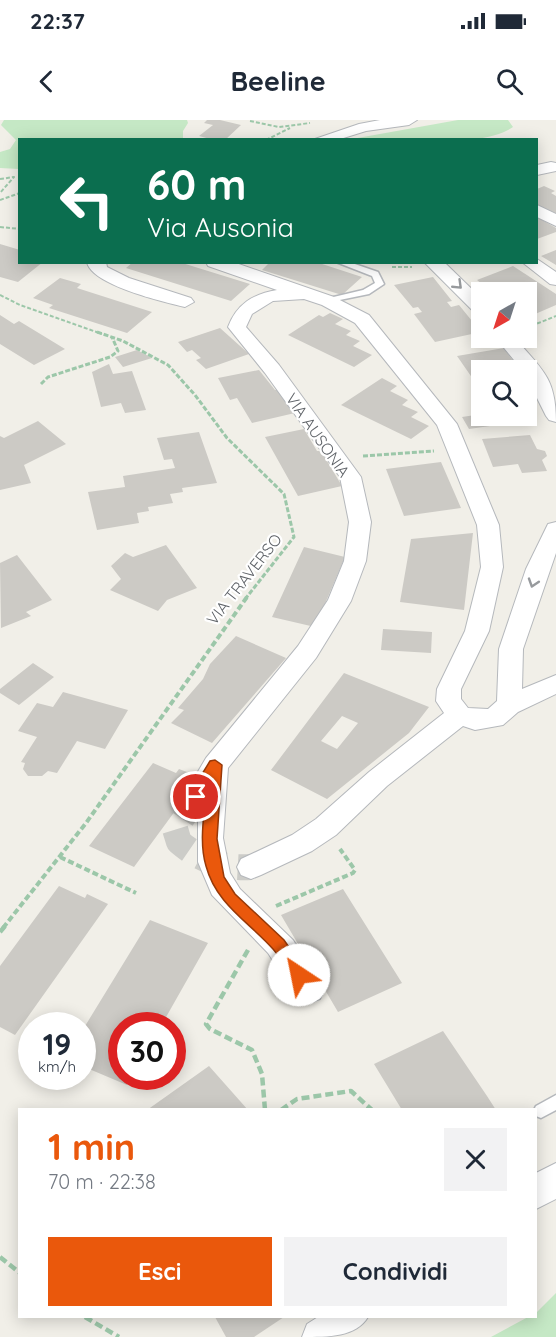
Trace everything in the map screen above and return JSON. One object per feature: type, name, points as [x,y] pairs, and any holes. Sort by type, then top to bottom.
[{"type":"street","points":[[326,138],[364,127],[409,120]]},
{"type":"street","points":[[538,211],[556,221]]},
{"type":"street","points":[[95,264],[97,269],[124,282],[186,302]]},
{"type":"street","name":"VIA AUSONIA","points":[[220,264],[328,301],[367,322],[447,424],[488,525],[492,567],[477,631],[448,694],[450,705],[459,715]]},
{"type":"street","points":[[533,264],[556,280]]},
{"type":"street","points":[[436,265],[471,299]]},
{"type":"street","name":"VIA AUSONIA","points":[[196,797],[215,765],[307,652],[339,601],[355,561],[359,530],[350,477],[272,369],[237,327],[255,303],[272,295],[287,294],[317,302],[328,301]]},
{"type":"street","points":[[513,348],[538,378],[556,416]]},
{"type":"street","points":[[508,705],[511,649],[537,569],[556,529]]},
{"type":"street","points":[[251,867],[302,843],[326,827],[378,778],[459,715],[469,719],[488,720],[500,714],[508,705],[556,684]]},
{"type":"street","points":[[215,765],[210,825],[213,864],[218,879],[230,899],[279,945],[309,990]]},
{"type":"street","points":[[537,1192],[556,1179]]},
{"type":"street","points":[[320,1337],[348,1318]]},
{"type":"lane","points":[[328,301],[366,292],[380,284],[375,274],[346,264]]},
{"type":"lane","points":[[541,1111],[556,1102]]},
{"type":"path","points":[[250,121],[279,127],[311,123],[287,129],[270,138]]},
{"type":"path","points":[[0,179],[14,177],[0,196]]},
{"type":"path","points":[[0,196],[18,193]]},
{"type":"path","points":[[0,227],[18,229]]},
{"type":"path","points":[[389,267],[436,265]]},
{"type":"path","name":"VIA TRAVERSO","points":[[0,295],[20,305],[112,337],[149,353],[174,370],[227,438],[284,494],[294,532],[291,541],[220,631],[60,857],[0,932]]},
{"type":"path","points":[[537,324],[556,316]]},
{"type":"path","points":[[41,384],[48,377],[110,357],[117,351],[112,337]]},
{"type":"path","points":[[350,477],[363,468],[363,456],[459,449]]},
{"type":"path","points":[[241,909],[266,897],[273,906],[276,906],[353,873],[355,870],[338,846]]},
{"type":"path","points":[[60,857],[136,892]]},
{"type":"path","points":[[232,978],[206,1024],[210,1029],[252,1050],[262,1074],[265,1108]]},
{"type":"path","points":[[284,1108],[297,1099],[351,1091],[370,1108]]},
{"type":"path","points":[[0,1257],[18,1271]]},
{"type":"path","points":[[87,1318],[118,1337]]},
{"type":"green space","points":[[4,120],[187,120],[188,123],[183,131],[183,138],[18,138],[18,169],[0,168],[0,152],[10,149],[16,140],[1,125]]},
{"type":"green space","points":[[458,120],[508,120],[513,127],[499,134],[480,138],[358,138]]},
{"type":"green space","points":[[556,1293],[556,1337],[491,1337],[526,1318],[537,1318],[537,1312]]},
{"type":"building","points":[[207,120],[220,120],[241,125],[227,138],[206,138],[199,136],[213,125],[204,123]]},
{"type":"building","points":[[544,186],[555,191],[551,193],[556,196],[556,213],[551,215],[538,208],[538,189]]},
{"type":"building","points":[[538,218],[556,228],[556,232],[538,239]]},
{"type":"building","points":[[0,244],[18,249],[18,264],[40,264],[18,282],[0,277]]},
{"type":"building","points":[[556,250],[556,265],[541,256]]},
{"type":"building","points":[[131,264],[185,264],[250,284],[231,301],[126,268]]},
{"type":"building","points":[[268,264],[322,264],[362,277],[342,295],[262,270]]},
{"type":"building","points":[[513,266],[556,294],[556,305],[537,313],[537,282],[480,282],[477,280]]},
{"type":"building","points":[[433,277],[452,301],[447,302],[451,307],[459,305],[471,320],[471,334],[435,342],[414,314],[422,312],[418,307],[413,308],[394,285]]},
{"type":"building","points":[[60,278],[81,284],[77,288],[152,312],[127,333],[49,308],[53,305],[33,298]]},
{"type":"building","points":[[330,313],[343,319],[335,324],[351,331],[346,335],[360,341],[353,346],[372,355],[354,367],[288,335],[319,315],[323,317]]},
{"type":"building","points":[[0,315],[14,324],[19,321],[65,349],[34,365],[0,344]]},
{"type":"building","points":[[220,328],[249,354],[206,369],[196,360],[201,358],[192,350],[187,352],[178,342]]},
{"type":"building","points":[[504,348],[512,360],[471,360],[471,376],[457,356]]},
{"type":"building","points":[[137,350],[152,358],[123,367],[115,357]]},
{"type":"building","points":[[109,364],[113,374],[132,371],[146,410],[125,413],[121,403],[101,407],[92,372]]},
{"type":"building","points":[[259,370],[275,390],[280,389],[295,413],[252,423],[237,398],[230,400],[218,378]]},
{"type":"building","points":[[382,378],[397,386],[390,391],[408,400],[402,405],[418,412],[411,417],[429,426],[411,439],[341,405]]},
{"type":"building","points":[[471,416],[471,426],[490,426],[469,429],[462,417]]},
{"type":"building","points":[[38,421],[66,444],[24,465],[31,483],[0,490],[0,436],[4,438]]},
{"type":"building","points":[[304,429],[317,451],[321,451],[342,486],[298,496],[265,437]]},
{"type":"building","points":[[199,432],[217,483],[182,488],[183,492],[170,494],[173,503],[148,507],[149,511],[137,513],[139,523],[97,530],[88,492],[125,487],[123,476],[175,468],[172,459],[164,460],[157,438]]},
{"type":"building","points":[[530,435],[537,449],[545,451],[547,456],[542,460],[547,471],[522,473],[518,464],[493,467],[482,439]]},
{"type":"building","points":[[441,462],[461,508],[404,516],[386,469]]},
{"type":"building","points":[[473,533],[464,610],[400,602],[411,539]]},
{"type":"building","points":[[166,545],[197,588],[167,600],[158,611],[110,590],[121,579],[111,566],[125,553],[133,557]]},
{"type":"building","points":[[304,547],[345,557],[315,627],[272,617]]},
{"type":"building","points":[[17,555],[52,600],[26,612],[31,616],[1,628],[0,563]]},
{"type":"building","points":[[383,629],[432,632],[431,653],[381,650]]},
{"type":"building","points":[[236,636],[286,658],[212,743],[171,723],[184,710],[178,708],[203,679],[210,664]]},
{"type":"building","points":[[33,663],[54,677],[19,705],[0,693],[0,689]]},
{"type":"building","points":[[344,673],[429,707],[409,733],[327,799],[271,770]],"holes":[[[342,716],[358,723],[337,749],[321,741]]]},
{"type":"building","points":[[63,692],[128,710],[105,749],[77,741],[57,773],[48,771],[42,776],[28,776],[23,769],[25,763],[21,762],[37,737],[18,731],[37,703],[53,707]]},
{"type":"building","points":[[153,763],[176,773],[179,769],[200,777],[134,867],[89,846]]},
{"type":"building","points":[[59,886],[85,898],[87,894],[108,904],[31,1012],[18,1012],[18,1031],[15,1035],[0,1027],[0,966]]},
{"type":"building","points":[[343,889],[402,983],[338,1012],[281,915]]},
{"type":"building","points":[[150,920],[208,943],[169,1012],[108,1012],[108,1077],[96,1072],[96,1012],[94,1012]]},
{"type":"building","points":[[443,1031],[495,1108],[401,1108],[374,1064]]},
{"type":"building","points":[[209,1066],[246,1108],[150,1108],[175,1090],[186,1090],[186,1082]]},
{"type":"building","points":[[216,1318],[282,1318],[254,1337],[226,1337]]},
{"type":"tunnel","points":[[196,797],[175,829],[179,842],[195,854],[212,862],[221,865],[251,867]]},
{"type":"route","points":[[196,797],[215,765],[210,839],[213,864],[218,879],[230,899],[279,945],[299,975]]}]
